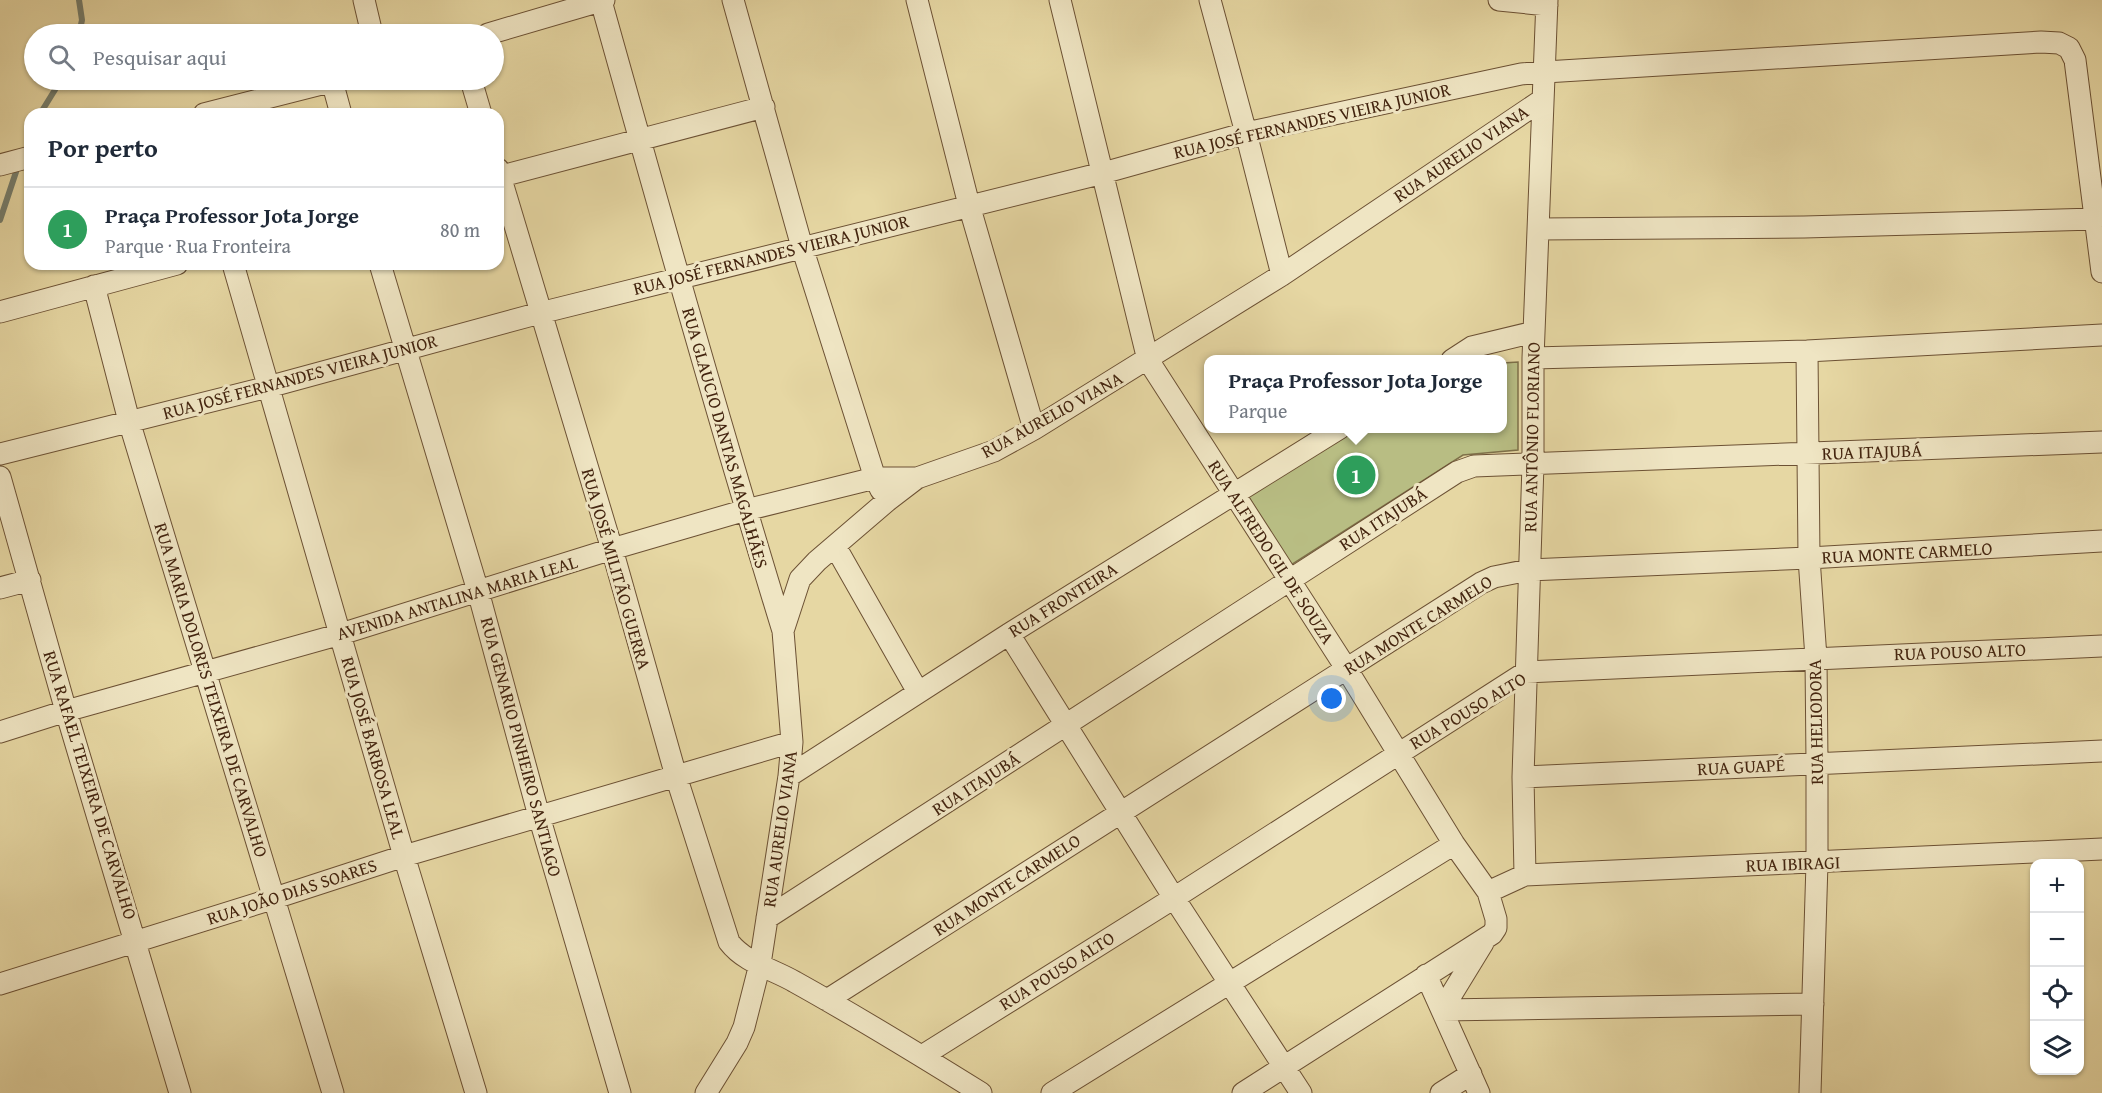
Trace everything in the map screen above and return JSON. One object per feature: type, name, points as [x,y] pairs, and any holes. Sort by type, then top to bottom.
[{"type":"street","points":[[364,0],[370,24]]},
{"type":"street","points":[[504,28],[577,3],[602,0]]},
{"type":"street","name":"RUA GLAUCIO DANTAS MAGALHÃES","points":[[602,0],[679,278],[783,631]]},
{"type":"street","points":[[733,0],[802,247],[875,478],[887,501]]},
{"type":"street","points":[[917,0],[969,205],[1034,429]]},
{"type":"street","name":"RUA ALFREDO GIL DE SOUZA","points":[[1060,0],[1148,360],[1346,668],[1454,843],[1488,892],[1496,919],[1496,928],[1487,938]]},
{"type":"street","points":[[1209,0],[1282,275]]},
{"type":"street","points":[[1499,0],[1547,3]]},
{"type":"street","name":"RUA ANTÔNIO FLORIANO","points":[[1525,875],[1523,777],[1533,464],[1533,358],[1547,3]]},
{"type":"street","name":"RUA JOSÉ FERNANDES VIEIRA JUNIOR","points":[[0,454],[268,387],[540,313],[1103,172],[1246,133],[1521,74],[2041,42],[2059,43],[2069,48],[2075,60],[2096,219]]},
{"type":"street","points":[[227,108],[296,90]]},
{"type":"street","points":[[336,90],[339,108]]},
{"type":"street","points":[[474,90],[480,108]]},
{"type":"street","name":"RUA AURELIO VIANA","points":[[706,1093],[737,1043],[744,1027],[755,962],[767,918],[789,776],[792,742],[783,631],[800,579],[817,561],[917,478],[994,451],[1034,429],[1282,275],[1542,100]]},
{"type":"street","points":[[504,173],[764,107]]},
{"type":"street","points":[[0,165],[24,159]]},
{"type":"street","name":"RUA JOSÉ MILITÃO GUERRA","points":[[504,191],[612,549],[676,776],[726,935],[736,951],[827,1000],[981,1093]]},
{"type":"street","points":[[1539,229],[1804,227],[2096,219],[2102,272]]},
{"type":"street","points":[[0,312],[154,270]]},
{"type":"street","name":"RUA JOSÉ BARBOSA LEAL","points":[[235,270],[404,856],[476,1093]]},
{"type":"street","name":"RUA GENARIO PINHEIRO SANTIAGO","points":[[382,270],[477,591],[539,816],[620,1093]]},
{"type":"street","name":"RUA MARIA DOLORES TEIXEIRA DE CARVALHO","points":[[94,286],[129,421],[333,1093]]},
{"type":"street","points":[[1460,355],[1472,347],[1534,332]]},
{"type":"street","points":[[1533,358],[1807,351],[2102,335]]},
{"type":"street","name":"RUA HELIODORA","points":[[1807,351],[1809,558],[1816,658],[1817,763],[1817,863],[1810,1093]]},
{"type":"street","name":"RUA FRONTEIRA","points":[[789,776],[1009,634],[1333,433]]},
{"type":"street","name":"RUA ITAJUBÁ","points":[[767,918],[1457,472],[1474,466],[2102,442]]},
{"type":"street","name":"RUA RAFAEL TEIXEIRA DE CARVALHO","points":[[0,477],[66,711],[180,1093]]},
{"type":"street","name":"AVENIDA ANTALINA MARIA LEAL","points":[[0,732],[66,711],[205,674],[341,634],[612,549],[746,510],[875,478],[917,478]]},
{"type":"street","name":"RUA MONTE CARMELO","points":[[827,1000],[1346,668],[1494,577],[1529,570],[1809,558],[2102,541]]},
{"type":"street","points":[[835,546],[918,693]]},
{"type":"street","points":[[0,588],[30,580]]},
{"type":"street","points":[[1009,634],[1174,898],[1301,1093]]},
{"type":"street","name":"RUA POUSO ALTO","points":[[922,1056],[1174,898],[1526,672],[2102,646]]},
{"type":"street","name":"RUA JOÃO DIAS SOARES","points":[[0,984],[404,856],[792,742]]},
{"type":"street","name":"RUA GUAPÉ","points":[[1523,777],[2102,751]]},
{"type":"street","points":[[1052,1093],[1454,843]]},
{"type":"street","name":"RUA IBIRAGI","points":[[1488,892],[1525,875],[2102,849]]},
{"type":"street","points":[[1442,1010],[1487,938]]},
{"type":"street","points":[[1244,1093],[1487,938]]},
{"type":"street","points":[[1426,975],[1475,1083],[1441,1093]]},
{"type":"street","points":[[1442,1010],[1813,1004]]},
{"type":"green space","points":[[1518,362],[1518,450],[1463,455],[1291,565],[1248,496],[1351,433],[1507,433],[1507,363]]},
{"type":"waterway","points":[[79,0],[81,24]]},
{"type":"waterway","points":[[44,108],[55,90]]},
{"type":"waterway","points":[[0,220],[16,172]]},
{"type":"place","name":"Praça Professor Jota Jorge","points":[[1356,475]]}]
